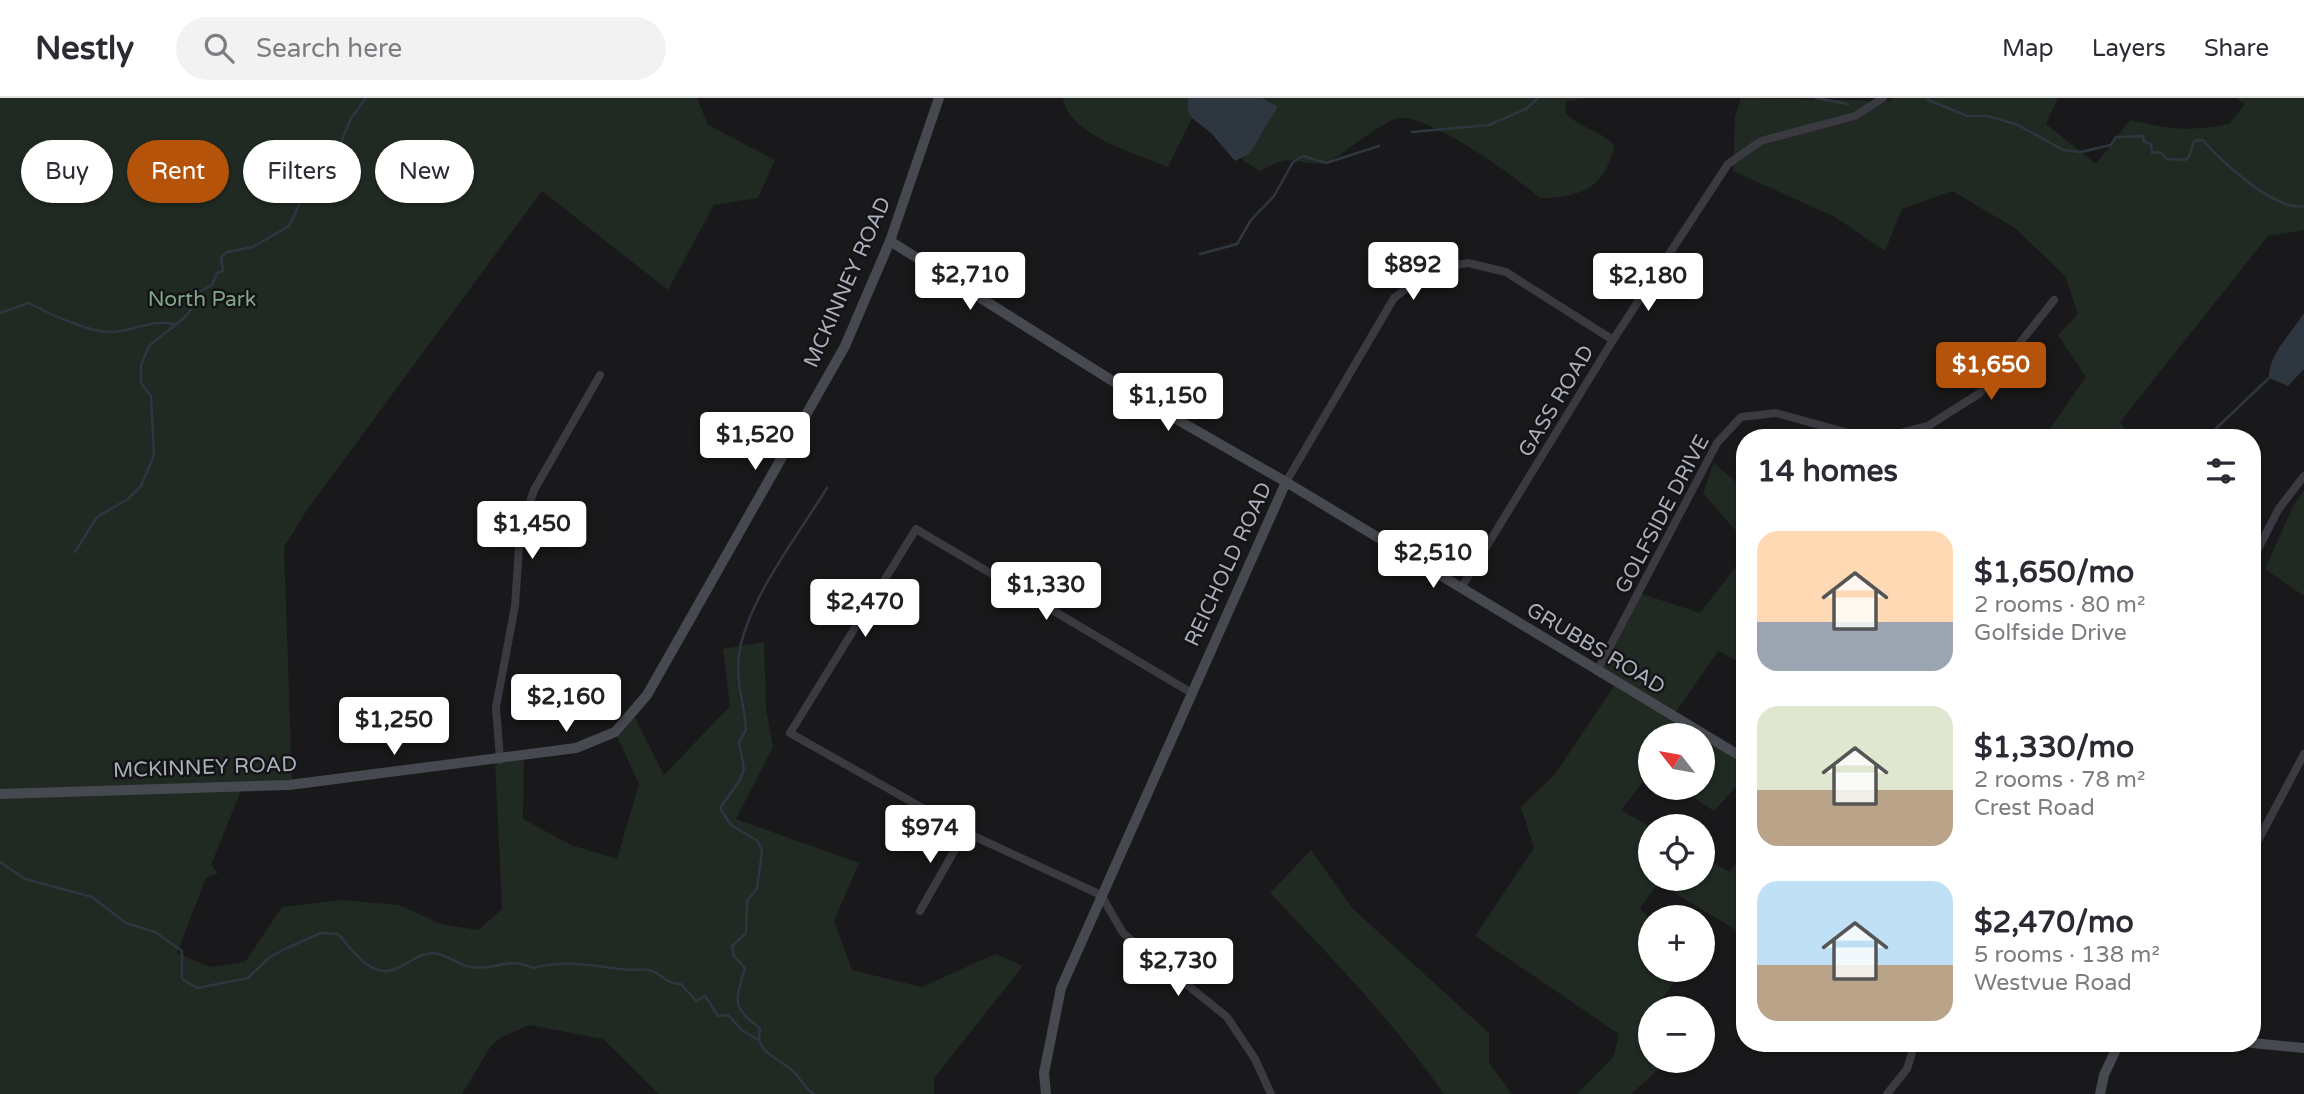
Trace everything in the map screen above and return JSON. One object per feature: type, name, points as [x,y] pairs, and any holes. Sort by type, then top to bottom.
[{"type":"street","name":"MCKINNEY ROAD","points":[[0,794],[289,785],[500,760],[576,748],[615,732],[647,695],[845,345],[890,241],[939,98]]},
{"type":"street","name":"GASS ROAD","points":[[1461,588],[1613,340],[1728,164],[1761,141],[1855,116],[1882,98]]},
{"type":"street","name":"GRUBBS ROAD","points":[[890,241],[1138,397],[1286,482],[1736,754]]},
{"type":"street","name":"REICHOLD ROAD","points":[[1046,1094],[1044,1073],[1061,988],[1101,895],[1286,482],[1394,298],[1432,269],[1468,263],[1506,272],[1613,340]]},
{"type":"street","points":[[1916,429],[1928,426],[1980,393],[2054,300]]},
{"type":"street","points":[[500,760],[496,707],[514,606],[520,532],[534,490],[600,375]]},
{"type":"street","name":"GOLFSIDE DRIVE","points":[[1597,671],[1717,443],[1741,417],[1776,413],[1834,429]]},
{"type":"street","points":[[2261,543],[2278,510],[2304,476]]},
{"type":"street","points":[[1190,692],[916,529],[790,733],[965,832],[1101,895],[1123,933],[1227,1017],[1255,1059],[1271,1094]]},
{"type":"street","points":[[2261,835],[2304,754]]},
{"type":"street","points":[[920,911],[965,832]]},
{"type":"street","points":[[2261,1044],[2304,1048]]},
{"type":"street","points":[[1887,1094],[1907,1069],[1912,1052]]},
{"type":"street","points":[[2100,1094],[2104,1075],[2115,1052]]},
{"type":"green space","name":"North Park","points":[[0,98],[697,98],[708,125],[775,160],[758,198],[714,205],[668,290],[542,191],[307,510],[284,547],[292,781],[244,783],[211,865],[218,873],[206,878],[177,953],[210,967],[245,962],[282,907],[342,900],[399,905],[441,924],[478,930],[502,909],[495,760],[524,756],[523,819],[571,845],[617,859],[639,784],[615,732],[632,712],[664,775],[730,706],[723,649],[764,642],[766,709],[773,747],[736,819],[859,863],[834,921],[852,970],[922,987],[995,954],[1023,966],[934,1078],[934,1094],[659,1094],[603,1039],[529,1025],[500,1038],[491,1046],[462,1094],[0,1094]]},
{"type":"green space","points":[[1063,98],[1188,98],[1188,112],[1192,118],[1168,167],[1090,133],[1077,123]]},
{"type":"green space","points":[[1262,98],[1589,98],[1566,101],[1565,112],[1614,145],[1610,160],[1598,181],[1579,193],[1554,197],[1540,198],[1471,148],[1429,125],[1411,119],[1391,120],[1329,162],[1282,161],[1260,171],[1242,160],[1278,108]]},
{"type":"green space","points":[[1741,98],[1891,101],[1893,98],[2058,98],[2046,124],[2096,164],[2130,120],[2157,126],[2202,128],[2229,124],[2245,104],[2236,98],[2304,98],[2304,230],[2268,236],[2120,422],[2125,429],[2050,429],[2086,377],[2058,335],[2078,314],[2065,276],[2015,228],[1952,191],[1902,209],[1885,251],[1835,217],[1733,171],[1735,117]]},
{"type":"green space","points":[[1714,463],[1736,482],[1736,531],[1703,493]]},
{"type":"green space","points":[[2304,491],[2304,596],[2265,569],[2294,504]]},
{"type":"green space","points":[[1736,567],[1736,660],[1718,651],[1673,716],[1685,723],[1638,723],[1638,788],[1621,810],[1638,820],[1638,891],[1652,891],[1642,905],[1638,905],[1638,982],[1674,982],[1664,996],[1638,996],[1638,1073],[1655,1073],[1631,1094],[1577,1094],[1614,1056],[1619,1034],[1475,936],[1534,848],[1521,807],[1555,774],[1616,683],[1597,671],[1639,593],[1700,613]]},
{"type":"green space","points":[[1715,741],[1736,754],[1736,787],[1714,811],[1697,800],[1715,800]]},
{"type":"green space","points":[[1311,850],[1353,909],[1489,1033],[1489,1063],[1512,1094],[1444,1094],[1383,1015],[1270,893]]},
{"type":"green space","points":[[1736,863],[1736,930],[1715,917],[1715,905],[1695,905],[1671,891],[1715,891],[1715,864],[1730,872]]},
{"type":"shaded area","points":[[1188,98],[1262,98],[1278,107],[1249,154],[1235,161],[1211,133],[1192,118],[1188,112]]},
{"type":"shaded area","points":[[2304,313],[2304,369],[2288,386],[2269,378],[2270,369],[2276,352]]},
{"type":"waterway","points":[[75,552],[97,517],[128,499],[141,486],[154,455],[151,396],[141,383],[141,365],[149,346],[185,317],[195,304],[193,295],[212,285],[217,273],[223,271],[221,257],[227,252],[253,247],[289,226],[305,192],[332,165],[351,118],[366,98]]},
{"type":"waterway","points":[[1412,132],[1489,125],[1526,109],[1538,98]]},
{"type":"waterway","points":[[1816,98],[1848,104]]},
{"type":"waterway","points":[[1928,100],[1967,116],[1988,116],[2018,125],[2063,150],[2081,152],[2111,145],[2116,137],[2143,136],[2144,142],[2151,144],[2152,153],[2160,152],[2167,159],[2185,160],[2189,157],[2194,141],[2203,140],[2235,172],[2264,193],[2292,206],[2304,206]]},
{"type":"waterway","points":[[1200,254],[1237,244],[1251,220],[1274,196],[1293,162],[1303,156],[1326,163],[1379,146]]},
{"type":"waterway","points":[[0,313],[29,303],[70,322],[104,331],[121,331],[158,323],[173,324]]},
{"type":"waterway","points":[[2215,429],[2269,378]]},
{"type":"waterway","points":[[759,1040],[760,1028],[744,1014],[738,1002],[745,968],[734,956],[732,946],[746,933],[747,901],[757,888],[762,852],[758,841],[731,825],[720,808],[740,780],[744,769],[739,742],[746,730],[738,664],[744,635],[762,591],[827,488]]},
{"type":"waterway","points":[[0,862],[25,879],[92,897],[126,923],[155,932],[182,951],[182,979],[197,988],[248,978],[270,957],[321,933],[338,934],[356,955],[372,968],[385,971],[419,956],[434,953],[479,968],[516,963],[533,968],[565,964],[652,971],[667,981],[681,984],[696,1001],[705,996],[718,1016],[728,1015],[743,1031],[759,1040],[765,1050],[791,1069],[814,1094]]}]
